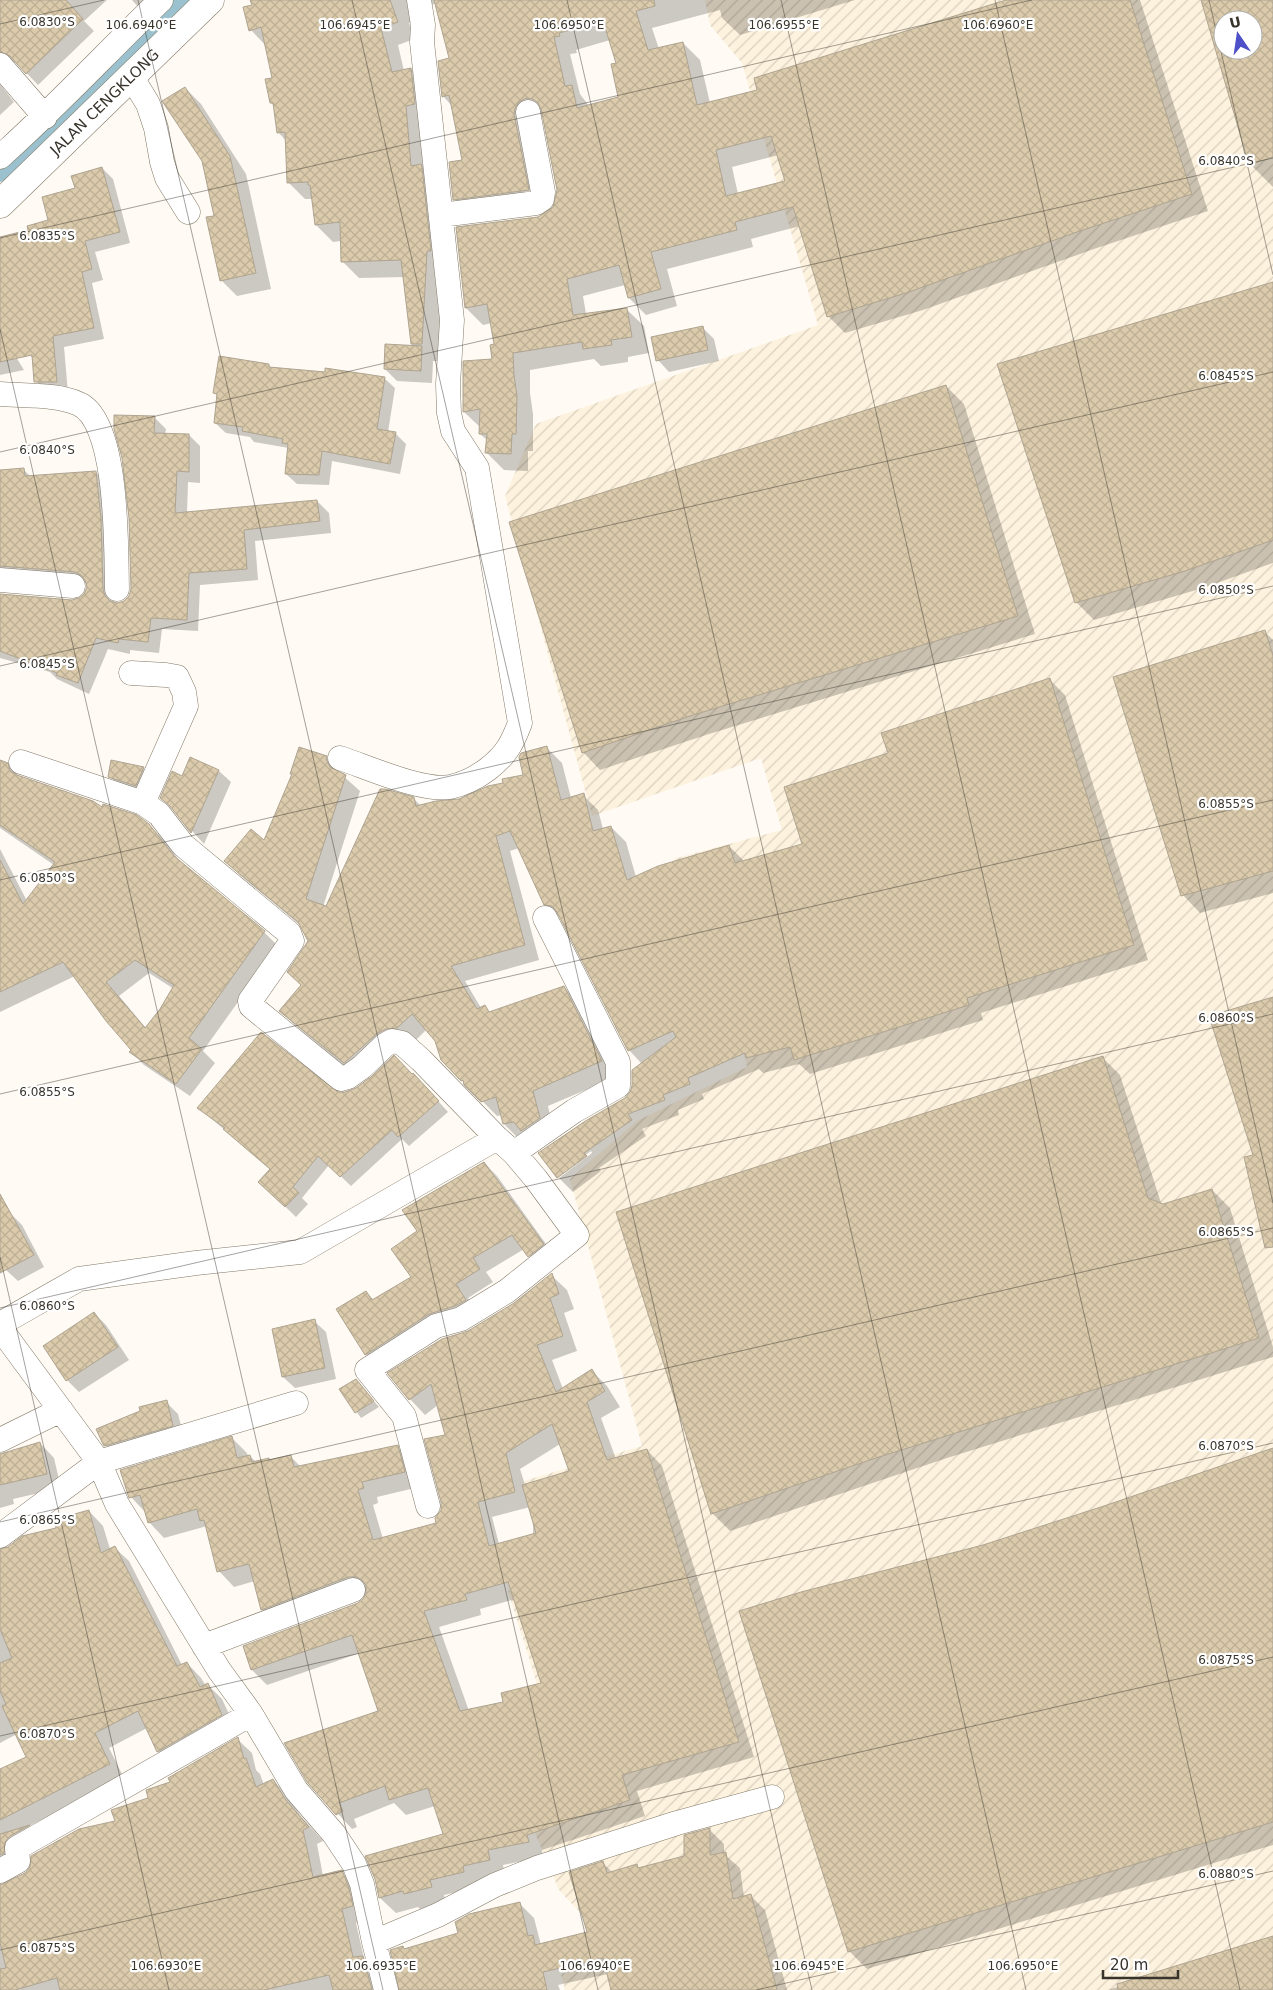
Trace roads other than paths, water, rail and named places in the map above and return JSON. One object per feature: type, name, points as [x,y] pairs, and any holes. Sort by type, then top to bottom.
[{"type":"main road","name":"JALAN CENGKLONG","points":[[0,204],[210,0]]},
{"type":"street","points":[[0,157],[45,116],[161,0]]},
{"type":"street","points":[[340,758],[423,785],[449,787],[475,780],[496,763],[512,746],[520,723],[479,477],[473,460],[453,431],[449,413],[448,384],[452,320],[419,0]]},
{"type":"street","points":[[0,65],[45,116]]},
{"type":"street","points":[[131,76],[148,104],[156,128],[166,178],[188,212]]},
{"type":"street","points":[[79,81],[103,103]]},
{"type":"street","points":[[441,215],[536,203],[542,199],[543,192],[528,112]]},
{"type":"street","points":[[0,394],[58,399],[80,404],[95,421],[109,461],[116,514],[117,589]]},
{"type":"street","points":[[0,580],[73,586]]},
{"type":"street","points":[[131,673],[177,677],[186,700],[186,706],[143,803]]},
{"type":"street","points":[[21,762],[143,803],[158,814],[183,845],[289,933],[292,941],[250,1000],[251,1006],[341,1079],[348,1077],[362,1067],[385,1045],[392,1042],[402,1043],[506,1146],[536,1179],[577,1235],[507,1291],[461,1319],[436,1326],[367,1370],[404,1416],[428,1506]]},
{"type":"street","points":[[386,1990],[362,1884],[354,1864],[334,1834],[296,1790],[251,1714],[204,1646],[117,1504],[99,1462],[0,1326],[79,1279],[196,1263],[300,1252],[574,1111],[618,1086],[618,1062],[545,918]]},
{"type":"street","points":[[0,1536],[99,1462],[296,1403]]},
{"type":"street","points":[[0,1440],[61,1410]]},
{"type":"street","points":[[204,1646],[353,1590]]},
{"type":"street","points":[[0,1871],[18,1861],[17,1848],[251,1714]]},
{"type":"street","points":[[374,1942],[438,1915],[495,1885],[537,1868],[676,1823],[772,1796]]},
{"type":"waterway","points":[[98,83],[181,0]]},
{"type":"waterway","points":[[0,169],[83,101]]}]
